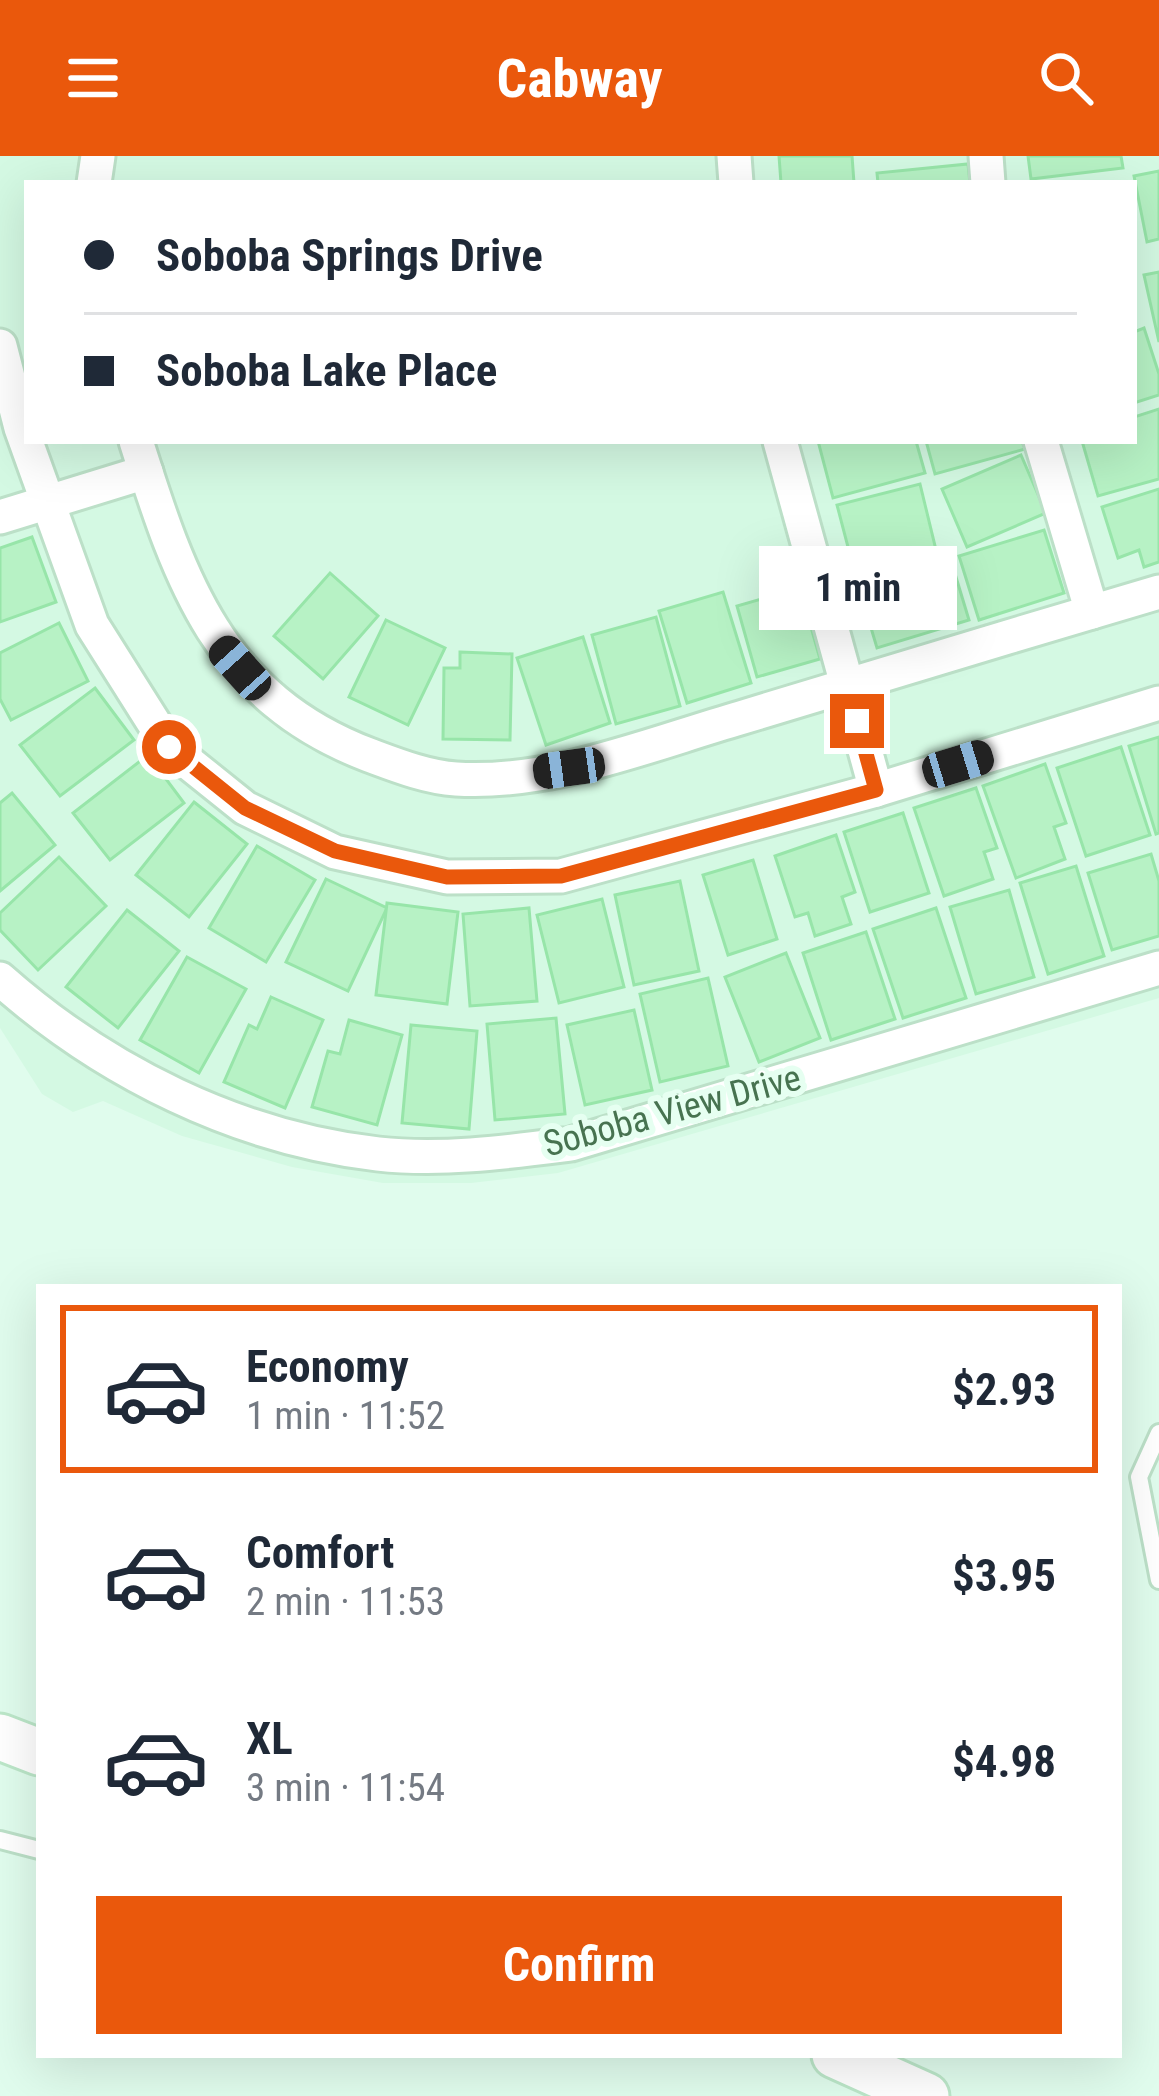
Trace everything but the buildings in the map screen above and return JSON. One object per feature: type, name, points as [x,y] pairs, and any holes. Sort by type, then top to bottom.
[{"type":"street","points":[[0,346],[16,429],[92,625],[169,747],[245,808],[335,851],[447,877],[561,876],[876,790],[1159,703]]},
{"type":"street","points":[[781,444],[876,790]]},
{"type":"street","points":[[1042,444],[1092,612]]},
{"type":"street","points":[[0,517],[48,502],[141,457],[170,548],[214,640],[266,696],[326,739],[404,768],[456,779],[569,768],[1159,592]]},
{"type":"street","name":"Soboba View Drive","points":[[0,979],[50,1023],[156,1085],[268,1135],[381,1154],[479,1155],[571,1144],[1159,968]]},
{"type":"street","points":[[0,1737],[36,1750]]},
{"type":"street","points":[[842,2058],[926,2096]]},
{"type":"lane","points":[[1159,1433],[1139,1477],[1159,1580]]},
{"type":"lane","points":[[0,1840],[36,1849]]},
{"type":"shaded area","points":[[0,156],[1159,156],[1159,998],[558,1173],[471,1183],[383,1183],[292,1167],[182,1136],[103,1101],[73,1112],[42,1094],[0,1028]]},
{"type":"route","points":[[169,747],[245,808],[335,851],[447,877],[561,876],[876,790],[857,721]]}]
